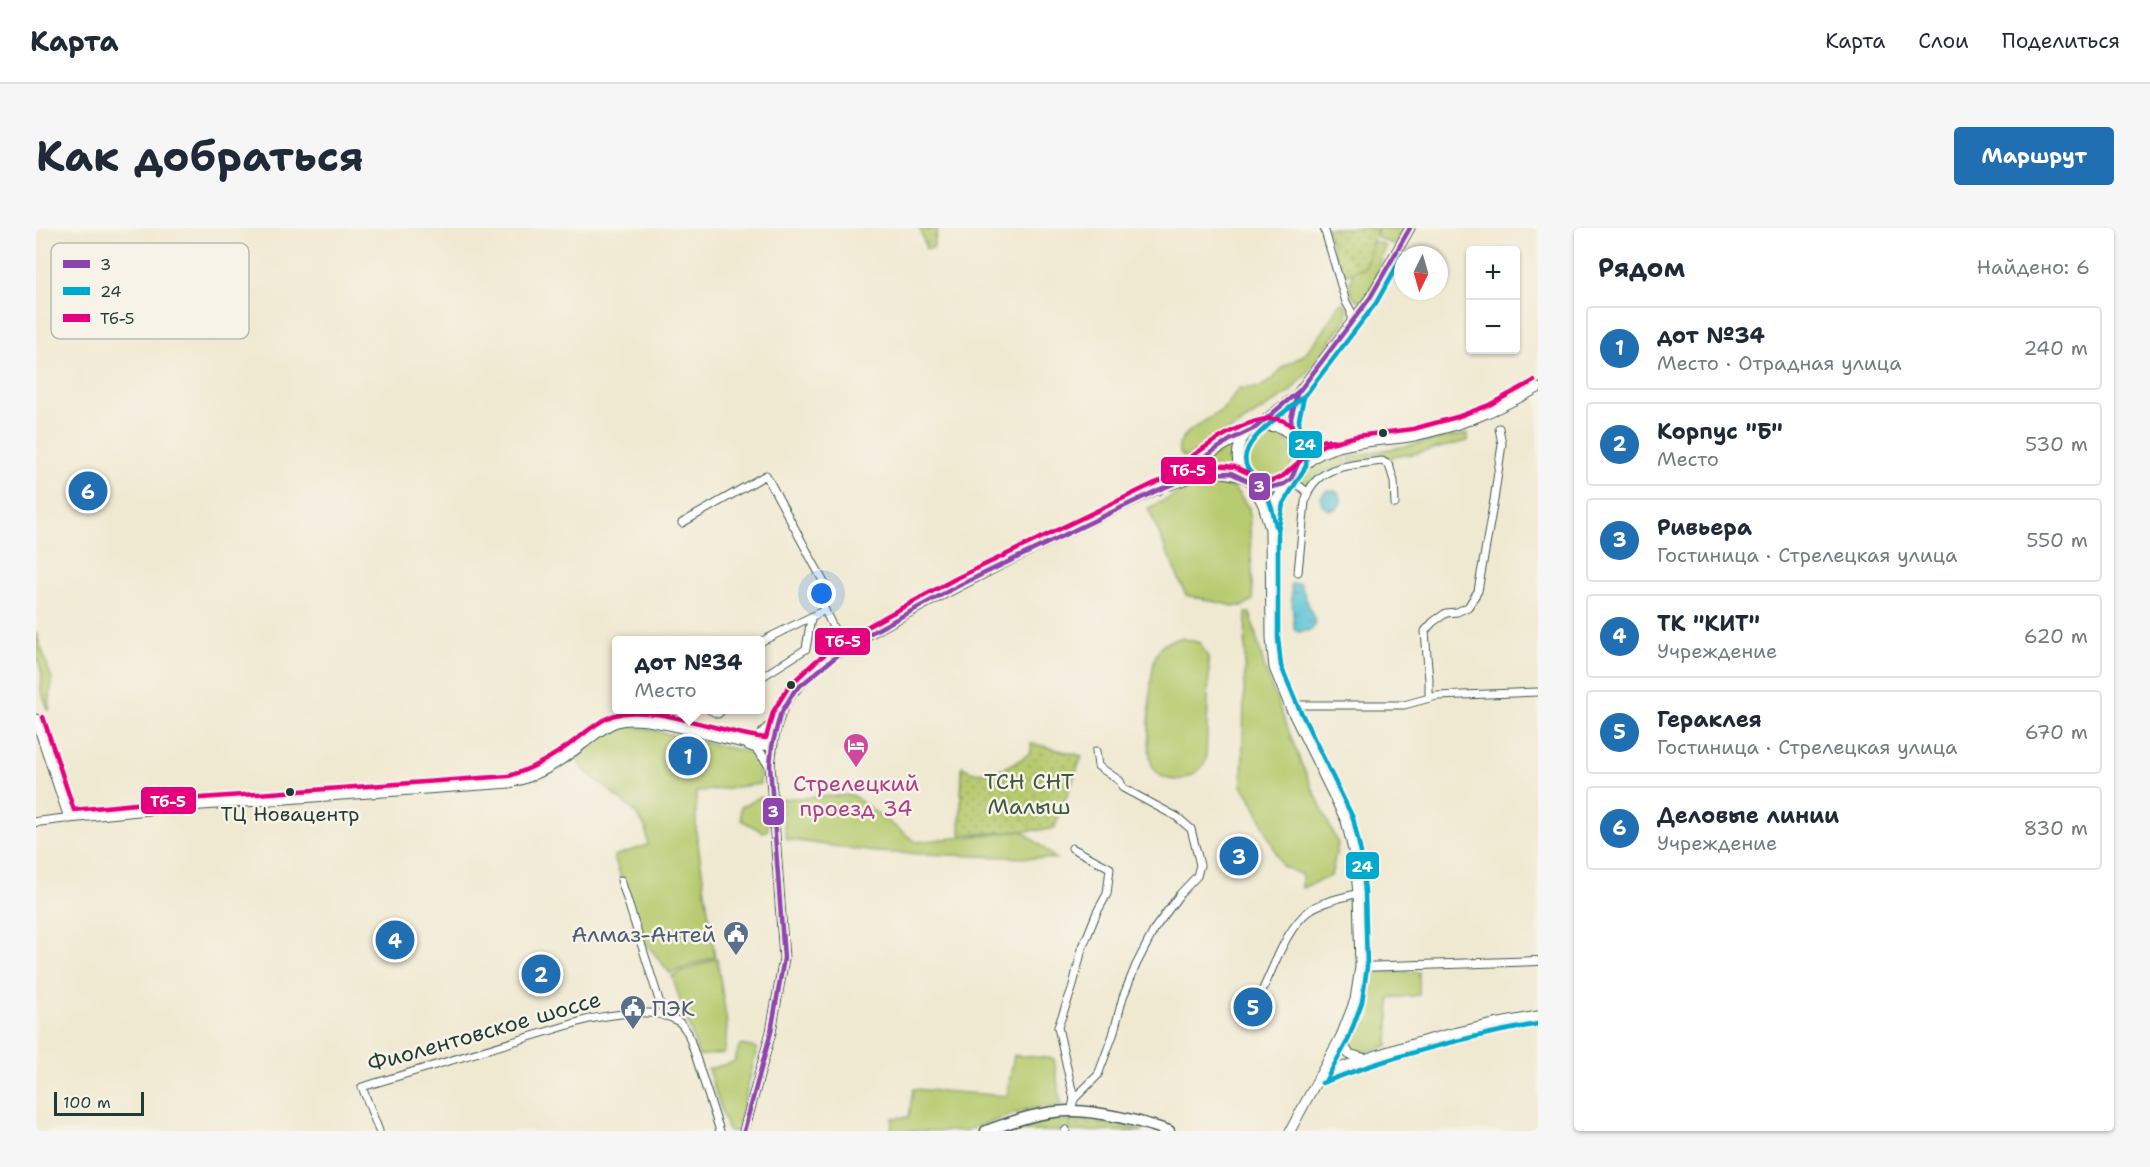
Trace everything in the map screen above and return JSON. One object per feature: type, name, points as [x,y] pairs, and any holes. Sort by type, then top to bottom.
[{"type":"main road","points":[[1270,530],[1263,505],[1238,464],[1238,447],[1251,430],[1297,393],[1352,324],[1370,298],[1410,228]]},
{"type":"main road","points":[[741,742],[759,737],[780,715],[795,690],[844,649],[958,586],[1156,490],[1208,472],[1231,473],[1260,487],[1277,488],[1314,457],[1337,448],[1413,436],[1461,424],[1483,416],[1538,388]]},
{"type":"main road","points":[[1290,1131],[1341,1036],[1355,1000],[1360,967],[1358,893],[1354,854],[1346,821],[1290,707],[1274,668],[1271,638],[1270,530],[1276,501],[1294,476],[1301,457],[1291,418],[1297,393]]},
{"type":"main road","points":[[1156,490],[1230,440],[1263,426],[1279,427],[1309,446],[1337,448]]},
{"type":"main road","points":[[744,1131],[771,1032],[784,958],[770,765],[780,715]]},
{"type":"main road","points":[[36,719],[69,818],[188,806],[510,783],[545,771],[605,728],[618,721],[632,718],[741,742],[772,746]]},
{"type":"main road","points":[[741,742],[756,748],[770,765]]},
{"type":"main road","points":[[1320,1076],[1440,1036],[1538,1016]]},
{"type":"main road","points":[[1341,1036],[1343,1045],[1349,1054],[1366,1059]]},
{"type":"main road","points":[[1329,1059],[1336,1061],[1366,1059]]},
{"type":"main road","points":[[1077,1110],[1158,1131]]},
{"type":"main road","points":[[986,1131],[1023,1118],[1077,1110],[1122,1118],[1169,1131]]},
{"type":"street","points":[[1324,228],[1346,302],[1351,311],[1352,324]]},
{"type":"street","points":[[1429,697],[1425,631],[1446,613],[1457,612],[1468,607],[1478,591],[1502,444],[1499,428]]},
{"type":"street","points":[[1298,572],[1307,492],[1319,476],[1359,464],[1382,461],[1389,465],[1394,481],[1395,504]]},
{"type":"street","points":[[682,523],[766,475],[828,591],[822,605],[844,649]]},
{"type":"street","points":[[1294,476],[1307,492]]},
{"type":"street","points":[[765,640],[825,610]]},
{"type":"street","points":[[765,675],[806,649],[811,618]]},
{"type":"street","points":[[1290,707],[1298,705],[1404,705],[1429,697],[1538,692]]},
{"type":"street","points":[[1077,1110],[1098,1075],[1113,1035],[1123,997],[1136,965],[1155,928],[1180,894],[1197,876],[1200,865],[1191,829],[1177,817],[1123,788],[1120,781],[1098,766],[1096,752]]},
{"type":"street","points":[[36,822],[69,818]]},
{"type":"street","points":[[1072,848],[1110,868],[1107,894],[1082,949],[1072,989],[1058,1027],[1077,1110]]},
{"type":"street","points":[[621,880],[664,1016],[679,1022],[688,1033],[720,1131]]},
{"type":"street","points":[[1262,991],[1283,947],[1301,919],[1311,909],[1358,893]]},
{"type":"street","points":[[1360,967],[1538,961]]},
{"type":"street","name":"Фиолентовское шоссе","points":[[379,1131],[362,1087],[589,1019],[639,1013],[664,1016]]},
{"type":"green space","points":[[920,228],[938,228],[933,248],[926,249]]},
{"type":"green space","points":[[1326,228],[1377,228],[1365,267],[1341,276]]},
{"type":"green space","points":[[1379,228],[1404,228],[1394,245],[1378,238],[1376,233]]},
{"type":"green space","points":[[1372,241],[1385,247],[1374,283],[1361,301],[1351,294],[1350,281],[1361,258],[1370,253]]},
{"type":"green space","points":[[1343,303],[1347,307],[1347,319],[1290,392],[1189,457],[1185,458],[1180,454],[1179,446],[1187,433],[1220,412],[1239,388],[1259,388],[1273,379],[1283,367],[1304,355],[1324,330],[1338,305]]},
{"type":"green space","points":[[1262,431],[1272,431],[1282,435],[1289,442],[1293,457],[1289,472],[1282,479],[1272,483],[1262,483],[1252,479],[1245,472],[1241,462],[1241,452],[1245,442],[1252,435]]},
{"type":"green space","points":[[1467,434],[1468,441],[1413,454],[1350,463],[1349,457]]},
{"type":"green space","points":[[1234,443],[1232,457],[1234,472],[1214,468],[1179,478]]},
{"type":"green space","points":[[1344,454],[1347,465],[1321,472],[1306,485],[1302,484],[1301,478],[1316,462]]},
{"type":"green space","points":[[1206,481],[1234,488],[1249,508],[1253,600],[1243,606],[1186,595],[1148,508]]},
{"type":"green space","points":[[1246,613],[1250,613],[1265,670],[1301,763],[1338,844],[1331,876],[1302,888],[1302,875],[1282,866],[1252,800],[1242,786]]},
{"type":"green space","points":[[36,633],[52,679],[49,711],[41,691],[42,673],[36,654]]},
{"type":"green space","points":[[1181,638],[1200,643],[1208,657],[1206,760],[1195,773],[1172,780],[1157,773],[1150,757],[1151,693],[1154,663],[1158,651],[1166,643]]},
{"type":"green space","points":[[630,725],[755,754],[759,759],[760,784],[696,792],[696,831],[715,957],[670,973],[639,935],[614,856],[648,845],[646,828],[634,811],[582,768],[578,761],[592,742]]},
{"type":"green space","name":"ТСН СНТ Малыш","points":[[1031,743],[1082,756],[1054,829],[960,835],[962,766],[970,771],[979,772],[998,770],[1031,752]]},
{"type":"green space","points":[[852,795],[916,842],[1023,831],[1056,859],[874,852],[786,839],[781,799]]},
{"type":"green space","points":[[760,797],[767,800],[768,830],[763,832],[741,820],[740,810],[741,807]]},
{"type":"green space","points":[[717,958],[727,1024],[725,1051],[699,1056],[672,976]]},
{"type":"green space","points":[[1369,972],[1419,972],[1419,995],[1390,998],[1388,1046],[1356,1054],[1348,1044],[1364,1005]]},
{"type":"green space","points":[[740,1045],[757,1048],[737,1131],[728,1131],[708,1069],[734,1062]]},
{"type":"green space","points":[[1014,1055],[1054,1059],[1061,1106],[1030,1109],[964,1131],[891,1131],[893,1118],[909,1117],[913,1089],[1007,1096]]},
{"type":"green space","points":[[1053,1120],[1119,1126],[1134,1131],[1009,1131]]},
{"type":"green space","points":[[1071,1120],[1126,1126],[1143,1131],[1069,1131]]},
{"type":"water","points":[[1327,490],[1335,490],[1341,496],[1341,504],[1335,510],[1327,510],[1321,504],[1321,496]]},
{"type":"water","points":[[1300,583],[1316,624],[1311,630],[1299,632],[1294,626],[1291,584]]},
{"type":"transit line","name":"3","points":[[744,1131],[771,1032],[784,958],[770,765],[780,715],[795,690],[854,642],[958,586],[1158,490],[1199,474],[1231,473],[1260,487],[1268,488],[1284,484],[1291,479],[1301,457],[1300,449],[1293,436],[1291,418],[1297,394],[1370,298],[1410,228]]},
{"type":"transit line","name":"24","points":[[1326,1080],[1348,1040],[1362,1002],[1367,967],[1365,892],[1361,853],[1353,818],[1297,704],[1281,666],[1278,638],[1278,531],[1283,504],[1306,466],[1307,448],[1300,434],[1299,419],[1304,397],[1376,303],[1394,271]]},
{"type":"transit line","name":"Тб-5","points":[[653,714],[766,738],[773,712],[789,686],[816,661],[850,636],[955,579],[1155,483],[1197,467],[1215,465],[1235,467],[1263,480],[1272,481],[1283,476],[1307,455],[1323,445],[1357,436],[1413,429],[1457,417],[1489,405],[1534,381]]},
{"type":"transit line","name":"3","points":[[1179,474],[1230,440],[1255,428],[1299,391]]},
{"type":"transit line","name":"24","points":[[1276,526],[1266,493],[1261,483],[1248,469],[1245,459],[1248,448],[1255,438],[1306,394]]},
{"type":"transit line","name":"Тб-5","points":[[1177,467],[1228,433],[1258,421],[1271,419],[1284,421],[1305,437],[1314,440],[1337,441]]},
{"type":"transit line","name":"Тб-5","points":[[43,717],[74,810],[187,799],[509,776],[548,758],[595,725],[612,716],[623,714]]},
{"type":"transit line","name":"24","points":[[1322,1083],[1428,1048],[1538,1024]]},
{"type":"place","name":"Деловые линии","points":[[88,491]]},
{"type":"place","name":"дот №34","points":[[688,756]]},
{"type":"place","name":"Стрелецкий проезд 34","points":[[856,769]]},
{"type":"place","name":"ТЦ Новацентр","points":[[290,792]]},
{"type":"place","name":"Ривьера","points":[[1239,856]]},
{"type":"place","name":"ТК \"КИТ\"","points":[[395,940]]},
{"type":"place","name":"Алмаз-Антей","points":[[736,957]]},
{"type":"place","name":"Корпус \"Б\"","points":[[541,974]]},
{"type":"place","name":"Гераклея","points":[[1253,1007]]},
{"type":"place","name":"ПЭК","points":[[633,1031]]}]
